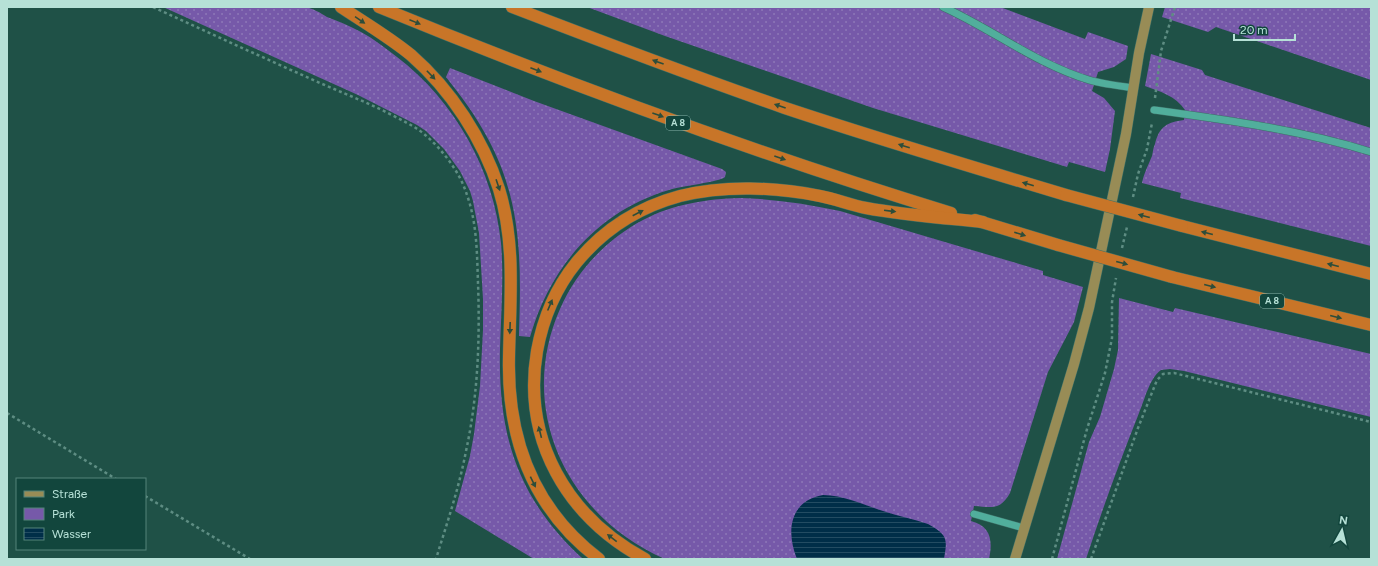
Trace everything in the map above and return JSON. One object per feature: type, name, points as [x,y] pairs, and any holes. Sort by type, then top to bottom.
[{"type":"highway","points":[[341,7],[398,45],[423,67],[443,88],[460,110],[486,155],[499,190],[506,216],[510,246],[511,275],[509,387],[516,436],[535,486],[546,504],[569,532],[599,559]]},
{"type":"highway","name":"A 8","points":[[379,7],[562,80],[668,119],[821,172],[1058,245],[1172,277],[1371,325]]},
{"type":"highway","points":[[512,7],[785,108],[942,158],[1066,195],[1371,274]]},
{"type":"highway","points":[[645,559],[624,547],[605,533],[575,502],[562,483],[552,464],[544,444],[536,413],[534,390],[535,367],[541,329],[553,298],[566,276],[581,257],[595,243],[618,224],[638,212],[654,205],[670,199],[695,193],[726,190],[761,190],[808,194],[822,196],[872,209],[983,222]]},
{"type":"main road","points":[[1015,559],[1074,364],[1089,308],[1118,174],[1149,7]]},
{"type":"lane","points":[[942,7],[975,23],[1029,54],[1070,73],[1089,80],[1134,88]]},
{"type":"lane","points":[[1154,110],[1298,133],[1347,144],[1371,152]]},
{"type":"lane","points":[[974,514],[1024,528]]},
{"type":"path","points":[[153,7],[373,106],[409,124],[423,134],[440,150],[456,172],[467,192],[477,248],[479,314],[478,358],[474,407],[467,449],[436,559]]},
{"type":"path","points":[[1132,201],[1138,174],[1147,149],[1154,110],[1160,58],[1175,7]]},
{"type":"path","points":[[1121,253],[1127,223]]},
{"type":"path","points":[[1052,559],[1084,440],[1105,373],[1112,338],[1112,302],[1117,275]]},
{"type":"path","points":[[1091,559],[1138,428],[1157,380],[1163,374],[1174,373],[1371,422]]},
{"type":"path","points":[[7,413],[114,478]]},
{"type":"path","points":[[146,497],[250,559]]},
{"type":"green space","points":[[294,6],[311,8],[327,17],[357,30],[384,47],[418,75],[437,94],[454,116],[480,164],[490,190],[497,216],[501,243],[502,269],[500,381],[508,438],[516,464],[542,513],[583,559],[534,559],[455,511],[470,456],[474,434],[480,386],[483,299],[479,233],[473,201],[470,191],[460,171],[444,149],[426,131],[417,125],[358,95],[163,7]]},
{"type":"green space","points":[[587,7],[1000,7],[1085,39],[1088,32],[1128,46],[1126,59],[1114,67],[1098,72],[1092,91],[1104,98],[1115,111],[1110,149],[1105,172],[1069,162],[1067,167],[873,108],[665,36]]},
{"type":"green space","points":[[1165,7],[1371,7],[1371,80],[1216,27],[1208,32],[1162,17]]},
{"type":"green space","points":[[1151,54],[1202,70],[1205,75],[1371,128],[1371,246],[1180,198],[1181,193],[1142,183],[1161,129],[1173,122],[1184,120],[1185,110],[1172,98],[1145,86]]},
{"type":"green space","points":[[450,68],[534,101],[722,169],[726,172],[725,177],[716,181],[674,188],[643,199],[620,212],[599,227],[580,245],[564,265],[550,287],[539,311],[530,337],[519,336],[520,284],[517,234],[507,186],[499,161],[483,129],[446,77]]},
{"type":"green space","points":[[740,198],[790,202],[840,211],[1043,271],[1043,275],[1083,287],[1074,322],[1048,372],[1010,493],[1003,503],[995,507],[974,506],[971,521],[978,523],[987,530],[991,546],[989,559],[665,559],[630,540],[601,516],[577,487],[559,455],[548,421],[544,384],[548,347],[560,309],[567,295],[584,269],[605,246],[617,236],[643,220],[666,210],[690,203]]},
{"type":"green space","points":[[1119,298],[1173,312],[1175,308],[1371,354],[1371,417],[1184,371],[1170,369],[1161,370],[1153,379],[1148,390],[1111,486],[1086,559],[1057,559],[1089,442],[1100,417],[1114,369],[1118,350]]},
{"type":"water","points":[[823,495],[846,498],[889,513],[928,524],[940,532],[945,538],[946,547],[944,559],[797,559],[791,528],[793,519],[803,504],[812,498]]}]
